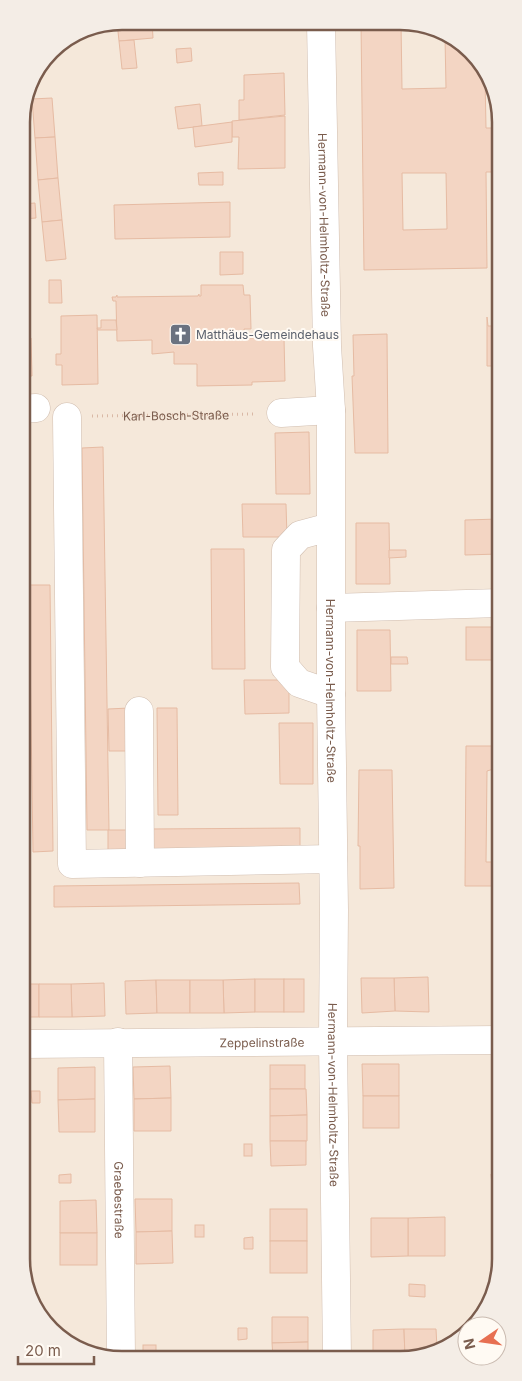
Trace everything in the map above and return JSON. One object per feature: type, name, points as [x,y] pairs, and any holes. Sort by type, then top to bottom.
[{"type":"street","name":"Hermann-von-Helmholtz-Straße","points":[[321,30],[327,346],[331,410],[331,694],[334,910],[332,1041],[337,1351]]},
{"type":"street","points":[[281,413],[331,410]]},
{"type":"street","points":[[67,417],[72,864],[333,859]]},
{"type":"street","points":[[330,527],[300,535],[286,550],[285,667],[299,683],[331,694]]},
{"type":"street","points":[[331,608],[492,603]]},
{"type":"street","points":[[139,711],[140,863]]},
{"type":"street","name":"Zeppelinstraße","points":[[30,1044],[492,1040]]},
{"type":"street","name":"Graebestraße","points":[[118,1042],[122,1351]]},
{"type":"path","name":"Karl-Bosch-Straße","points":[[67,417],[281,413]]},
{"type":"shaded area","points":[[122,30],[400,30],[424,33],[446,42],[465,57],[473,66],[482,82],[490,104],[492,116],[492,1265],[485,1294],[472,1316],[457,1316],[456,1332],[435,1344],[418,1349],[400,1351],[122,1351],[104,1349],[76,1339],[57,1324],[42,1305],[32,1277],[30,1259],[30,116],[37,87],[53,61],[76,42],[104,32]]},
{"type":"building","points":[[118,30],[153,30],[153,38],[119,41]]},
{"type":"building","points":[[361,30],[401,30],[402,89],[446,88],[445,42],[465,57],[473,66],[482,82],[485,89],[486,128],[492,128],[492,172],[486,172],[487,268],[364,270]],"holes":[[[402,173],[446,173],[447,229],[403,230]]]},
{"type":"building","points":[[134,40],[137,68],[122,69],[119,41]]},
{"type":"building","points":[[191,48],[192,61],[177,63],[176,49]]},
{"type":"building","points":[[284,73],[285,115],[239,120],[239,100],[244,100],[244,75]]},
{"type":"building","points":[[52,98],[55,137],[35,138],[33,99]]},
{"type":"building","points":[[200,104],[202,126],[178,129],[175,107]]},
{"type":"building","points":[[285,116],[285,168],[238,169],[239,137],[232,137],[232,121]]},
{"type":"building","points":[[232,122],[232,142],[195,147],[193,127]]},
{"type":"building","points":[[55,137],[58,178],[38,180],[35,138]]},
{"type":"building","points":[[223,172],[223,185],[199,185],[198,173]]},
{"type":"building","points":[[58,178],[62,220],[42,222],[38,180]]},
{"type":"building","points":[[230,202],[230,237],[115,239],[114,205]]},
{"type":"building","points":[[30,203],[35,203],[36,218],[30,218]]},
{"type":"building","points":[[62,220],[66,259],[46,261],[42,222]]},
{"type":"building","points":[[220,252],[243,252],[243,274],[220,275]]},
{"type":"building","points":[[49,280],[61,280],[62,303],[49,303]]},
{"type":"building","name":"Matthäus-Gemeindehaus","points":[[201,285],[243,285],[244,295],[250,295],[251,329],[244,329],[245,338],[284,338],[285,381],[252,382],[252,385],[197,386],[197,364],[174,364],[174,352],[152,354],[152,340],[117,341],[116,301],[113,301],[112,297],[117,295],[117,297],[198,296],[199,294],[201,296]]},
{"type":"building","points":[[97,315],[98,384],[62,385],[62,365],[56,365],[56,354],[61,354],[61,316]]},
{"type":"building","points":[[487,317],[488,326],[492,326],[492,366],[487,366]]},
{"type":"building","points":[[101,320],[116,320],[117,330],[98,330],[97,328],[101,328]]},
{"type":"building","points":[[387,334],[388,453],[355,453],[352,376],[354,376],[353,335]]},
{"type":"building","points":[[30,338],[31,338],[32,376],[30,376]]},
{"type":"building","points":[[309,432],[310,494],[276,494],[275,433]]},
{"type":"building","points":[[103,447],[109,830],[87,830],[82,448]]},
{"type":"building","points":[[242,504],[286,504],[287,537],[243,537]]},
{"type":"building","points":[[492,519],[492,554],[465,555],[465,520]]},
{"type":"building","points":[[356,523],[389,523],[390,584],[356,584]]},
{"type":"building","points":[[211,549],[244,549],[245,669],[212,669]]},
{"type":"building","points":[[389,550],[406,550],[406,557],[389,558]]},
{"type":"building","points":[[30,585],[50,585],[53,851],[33,852]]},
{"type":"building","points":[[466,627],[492,627],[492,660],[466,660]]},
{"type":"building","points":[[357,630],[390,630],[391,691],[357,691]]},
{"type":"building","points":[[391,657],[407,657],[408,664],[391,664]]},
{"type":"building","points":[[244,680],[289,680],[289,713],[245,714]]},
{"type":"building","points":[[129,708],[129,751],[109,751],[108,709]]},
{"type":"building","points":[[157,708],[177,708],[178,815],[158,815]]},
{"type":"building","points":[[279,723],[313,723],[313,784],[280,784]]},
{"type":"building","points":[[466,746],[492,746],[492,769],[487,771],[486,862],[492,862],[492,886],[465,886]]},
{"type":"building","points":[[359,770],[392,770],[394,888],[360,889],[360,846],[358,846]]},
{"type":"building","points":[[300,828],[300,848],[148,850],[148,829]]},
{"type":"building","points":[[108,830],[128,830],[128,850],[108,851]]},
{"type":"building","points":[[299,883],[300,904],[54,907],[54,886]]},
{"type":"building","points":[[428,977],[429,1012],[395,1011],[394,978]]},
{"type":"building","points":[[361,978],[394,978],[395,1011],[362,1013]]},
{"type":"building","points":[[255,979],[255,1012],[224,1013],[223,980]]},
{"type":"building","points":[[255,979],[284,979],[284,1012],[255,1012]]},
{"type":"building","points":[[284,979],[304,979],[304,1012],[284,1012]]},
{"type":"building","points":[[156,980],[157,1013],[126,1014],[125,981]]},
{"type":"building","points":[[156,980],[190,980],[190,1013],[157,1013]]},
{"type":"building","points":[[190,980],[223,980],[224,1013],[190,1013]]},
{"type":"building","points":[[104,983],[105,1016],[72,1017],[71,984]]},
{"type":"building","points":[[30,984],[39,984],[39,1017],[30,1017]]},
{"type":"building","points":[[39,984],[71,984],[72,1017],[39,1017]]},
{"type":"building","points":[[362,1064],[399,1064],[399,1096],[363,1096]]},
{"type":"building","points":[[270,1065],[305,1065],[305,1089],[270,1089]]},
{"type":"building","points":[[170,1066],[171,1098],[134,1099],[133,1067]]},
{"type":"building","points":[[95,1067],[95,1099],[58,1100],[58,1068]]},
{"type":"building","points":[[270,1089],[306,1089],[307,1115],[270,1116]]},
{"type":"building","points":[[31,1091],[40,1091],[40,1103],[32,1103]]},
{"type":"building","points":[[363,1096],[399,1096],[399,1128],[363,1128]]},
{"type":"building","points":[[171,1098],[171,1131],[134,1131],[134,1099]]},
{"type":"building","points":[[95,1099],[95,1132],[59,1132],[58,1100]]},
{"type":"building","points":[[307,1115],[307,1141],[270,1141],[270,1116]]},
{"type":"building","points":[[270,1141],[306,1141],[306,1165],[271,1166]]},
{"type":"building","points":[[244,1144],[252,1144],[252,1156],[244,1156]]},
{"type":"building","points":[[71,1174],[71,1183],[59,1183],[59,1175]]},
{"type":"building","points":[[135,1199],[172,1199],[172,1231],[136,1232]]},
{"type":"building","points":[[96,1200],[97,1233],[60,1233],[60,1201]]},
{"type":"building","points":[[270,1209],[307,1209],[307,1241],[270,1241]]},
{"type":"building","points":[[445,1217],[445,1256],[408,1256],[408,1218]]},
{"type":"building","points":[[371,1218],[408,1218],[408,1256],[371,1257]]},
{"type":"building","points":[[195,1225],[204,1225],[204,1237],[195,1237]]},
{"type":"building","points":[[172,1231],[173,1263],[136,1264],[136,1232]]},
{"type":"building","points":[[60,1233],[97,1233],[97,1265],[60,1265]]},
{"type":"building","points":[[253,1237],[253,1249],[244,1249],[244,1238]]},
{"type":"building","points":[[270,1241],[307,1241],[307,1273],[270,1273]]},
{"type":"building","points":[[409,1284],[425,1285],[425,1297],[409,1296]]},
{"type":"building","points":[[272,1317],[308,1317],[308,1342],[272,1343]]},
{"type":"building","points":[[238,1328],[247,1328],[247,1339],[238,1340]]},
{"type":"building","points":[[404,1329],[405,1351],[373,1351],[373,1330]]},
{"type":"building","points":[[404,1329],[436,1329],[437,1343],[405,1351]]},
{"type":"building","points":[[308,1342],[308,1351],[273,1351],[272,1343]]},
{"type":"building","points":[[143,1345],[156,1345],[156,1351],[143,1351]]},
{"type":"place","name":"Matthäus-Gemeindehaus","points":[[180,334]]}]
